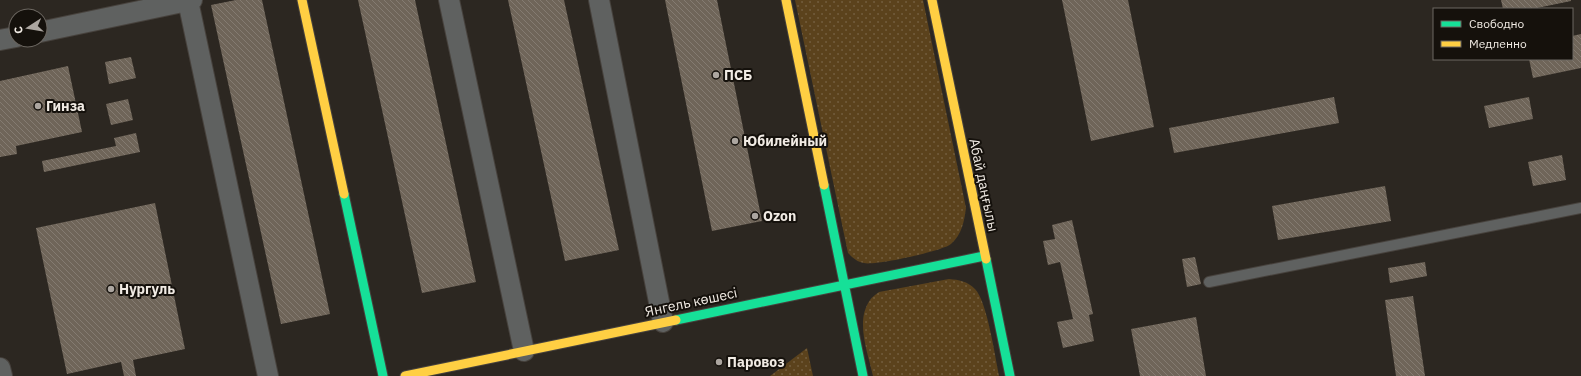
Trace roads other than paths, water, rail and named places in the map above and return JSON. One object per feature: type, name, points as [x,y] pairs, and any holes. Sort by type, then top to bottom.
[{"type":"street","points":[[48,30],[190,0],[268,376]]},
{"type":"street","points":[[302,0],[383,376]]},
{"type":"street","points":[[449,0],[524,351]]},
{"type":"street","points":[[599,0],[663,322]]},
{"type":"street","points":[[786,0],[863,376]]},
{"type":"street","name":"Абай даңғылы","points":[[935,1],[984,256],[1010,376]]},
{"type":"street","name":"Янгель көшесі","points":[[405,376],[984,256]]},
{"type":"street","points":[[0,368],[2,376]]},
{"type":"lane","points":[[1209,282],[1581,208]]},
{"type":"place","name":"ПСБ","points":[[716,75]]},
{"type":"place","name":"Гинза","points":[[38,106]]},
{"type":"place","name":"Юбилейный","points":[[735,141]]},
{"type":"place","name":"Ozon","points":[[755,216]]},
{"type":"place","name":"Нургуль","points":[[111,289]]},
{"type":"place","name":"Паровоз","points":[[719,362]]}]
